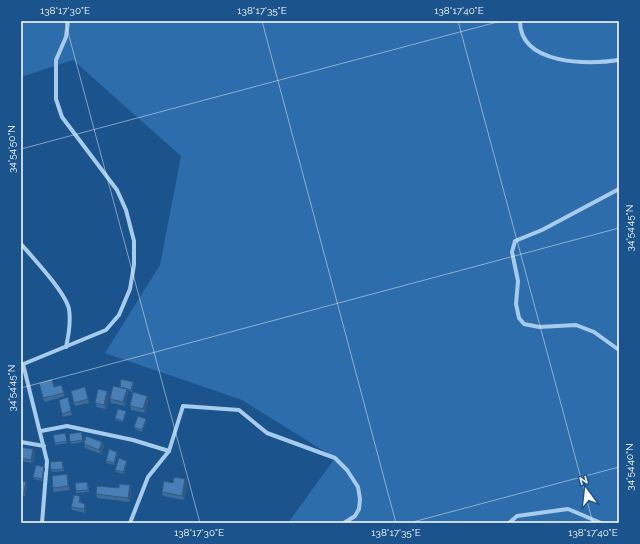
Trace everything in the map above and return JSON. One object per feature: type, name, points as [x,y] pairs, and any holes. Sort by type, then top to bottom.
[{"type":"street","points":[[42,523],[47,461],[41,431],[22,365],[106,330],[119,315],[130,289],[134,264],[134,241],[126,210],[120,197],[62,117],[56,99],[56,60],[66,37],[68,21]]},
{"type":"street","points":[[520,21],[520,29],[527,43],[540,53],[558,59],[582,62],[619,60]]},
{"type":"street","points":[[619,189],[565,218],[515,241],[512,252],[518,281],[516,304],[519,318],[524,324],[539,327],[576,325],[594,332],[619,350]]},
{"type":"street","points":[[21,244],[62,294],[69,309],[70,328],[66,347]]},
{"type":"street","points":[[130,523],[148,477],[169,451],[183,406],[239,410],[267,433],[335,458],[347,470],[358,487],[360,499],[359,509],[355,516],[344,523]]},
{"type":"street","points":[[41,431],[67,426],[133,440],[169,451]]},
{"type":"street","points":[[21,442],[44,446]]},
{"type":"street","points":[[509,523],[517,516],[568,509],[601,523]]},
{"type":"shaded area","points":[[21,21],[619,21],[619,523],[288,523],[335,458],[242,400],[105,353],[160,265],[181,156],[73,60],[21,77]]},
{"type":"building","points":[[52,379],[54,387],[61,385],[64,393],[43,398],[39,383]]},
{"type":"building","points":[[121,379],[133,382],[131,390],[120,387]]},
{"type":"building","points":[[113,386],[127,389],[123,402],[110,399]]},
{"type":"building","points":[[85,387],[88,399],[74,403],[71,391]]},
{"type":"building","points":[[98,389],[107,391],[104,405],[95,403]]},
{"type":"building","points":[[133,392],[147,396],[143,409],[130,406]]},
{"type":"building","points":[[68,397],[71,411],[62,414],[59,400]]},
{"type":"building","points":[[118,409],[126,411],[123,421],[115,418]]},
{"type":"building","points":[[138,416],[146,419],[142,430],[134,427]]},
{"type":"building","points":[[81,432],[83,440],[70,442],[69,434]]},
{"type":"building","points":[[65,433],[67,441],[55,443],[53,435]]},
{"type":"building","points":[[86,436],[102,442],[99,450],[84,444]]},
{"type":"building","points":[[21,447],[33,449],[31,460],[21,458]]},
{"type":"building","points":[[109,449],[117,452],[114,463],[106,461]]},
{"type":"building","points":[[119,458],[127,461],[123,472],[115,470]]},
{"type":"building","points":[[62,461],[63,469],[51,470],[50,462]]},
{"type":"building","points":[[36,465],[44,467],[42,479],[33,477]]},
{"type":"building","points":[[67,474],[68,486],[53,488],[52,476]]},
{"type":"building","points":[[174,477],[185,479],[182,496],[162,492],[164,481],[173,483]]},
{"type":"building","points":[[21,481],[26,482],[24,492],[21,492]]},
{"type":"building","points":[[87,482],[88,490],[76,491],[75,483]]},
{"type":"building","points":[[119,484],[130,485],[128,498],[96,494],[97,486],[119,488]]},
{"type":"building","points":[[74,495],[80,496],[79,502],[85,504],[84,509],[71,507]]}]
